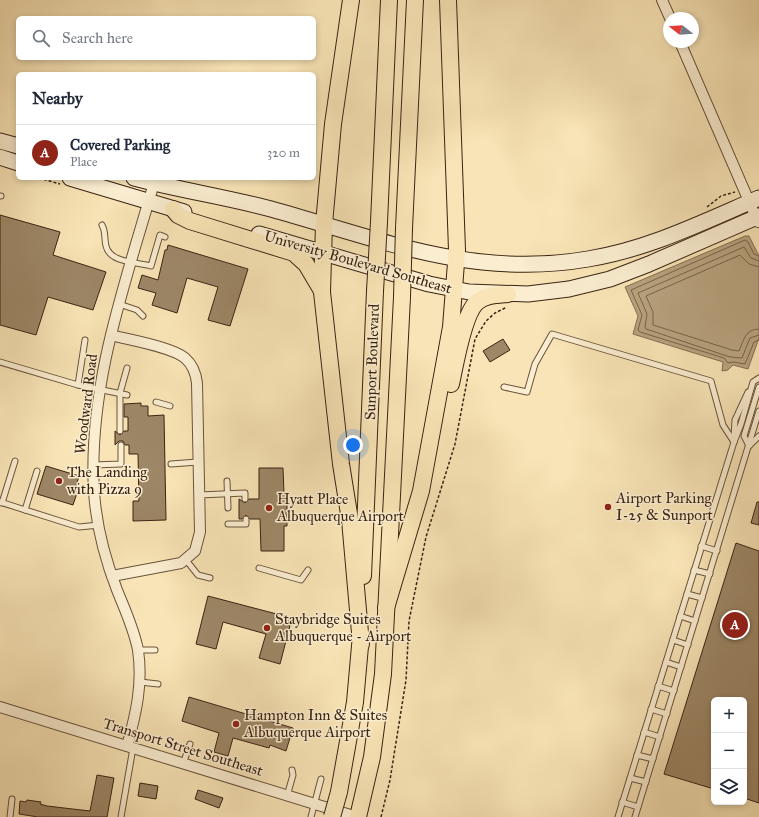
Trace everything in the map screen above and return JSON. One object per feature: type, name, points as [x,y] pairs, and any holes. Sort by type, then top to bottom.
[{"type":"main road","points":[[351,0],[333,124],[324,224],[322,292],[341,464],[350,520],[361,644]]},
{"type":"main road","name":"Sunport Boulevard","points":[[332,817],[339,792],[354,710],[361,644],[375,291],[389,0]]},
{"type":"main road","name":"Sunport Boulevard","points":[[357,817],[363,798],[372,757],[380,701],[402,297],[415,0]]},
{"type":"main road","points":[[386,608],[421,491],[451,327],[456,260],[448,0]]},
{"type":"main road","points":[[0,141],[16,145]]},
{"type":"main road","points":[[0,157],[16,162]]},
{"type":"main road","name":"University Boulevard Southeast","points":[[77,180],[324,252],[410,279],[508,300],[569,289],[610,279],[758,219]]},
{"type":"main road","name":"University Boulevard Southeast","points":[[142,180],[268,208],[416,251],[456,260],[524,265],[568,262],[601,257],[662,239],[754,200]]},
{"type":"main road","points":[[173,209],[178,215],[190,221],[294,254],[306,264],[322,292]]},
{"type":"main road","points":[[421,491],[433,464],[461,338],[468,317],[475,304],[481,299],[487,297],[508,300]]},
{"type":"street","points":[[662,0],[667,12]]},
{"type":"street","points":[[683,48],[754,200],[758,219]]},
{"type":"street","name":"Woodward Road","points":[[130,747],[136,716],[140,682],[138,650],[130,621],[112,576],[99,525],[94,492],[93,466],[99,389],[119,304],[154,183]]},
{"type":"street","points":[[111,335],[176,352],[185,358],[192,366],[197,383],[199,495],[199,538],[195,551],[186,560],[176,565],[112,576]]},
{"type":"street","name":"Transport Street Southeast","points":[[0,707],[357,817]]},
{"type":"lane","points":[[102,225],[106,231],[106,245],[110,255],[115,258],[151,266],[160,235],[165,237]]},
{"type":"lane","points":[[119,304],[137,310],[143,316]]},
{"type":"lane","points":[[504,387],[527,392],[534,364],[552,334],[711,381],[723,425],[734,442]]},
{"type":"lane","points":[[78,385],[85,340]]},
{"type":"lane","points":[[0,362],[78,385],[126,395]]},
{"type":"lane","points":[[120,431],[120,393],[127,368]]},
{"type":"lane","points":[[618,817],[753,382],[759,378]]},
{"type":"lane","points":[[749,446],[744,436],[759,387]]},
{"type":"lane","points":[[156,402],[170,406]]},
{"type":"lane","points":[[635,817],[759,412]]},
{"type":"lane","points":[[749,446],[759,436]]},
{"type":"lane","points":[[749,446],[759,442]]},
{"type":"lane","points":[[93,466],[121,464],[121,445]]},
{"type":"lane","points":[[15,461],[1,502],[79,527],[99,525]]},
{"type":"lane","points":[[171,464],[198,462]]},
{"type":"lane","points":[[25,510],[36,471]]},
{"type":"lane","points":[[227,481],[228,508]]},
{"type":"lane","points":[[199,495],[245,493],[245,499]]},
{"type":"lane","points":[[228,524],[246,524],[246,519]]},
{"type":"lane","points":[[701,546],[717,551]]},
{"type":"lane","points":[[186,560],[198,575],[210,578]]},
{"type":"lane","points":[[259,568],[301,580],[308,570]]},
{"type":"lane","points":[[694,570],[710,574]]},
{"type":"lane","points":[[687,594],[702,598]]},
{"type":"lane","points":[[680,616],[695,621]]},
{"type":"lane","points":[[673,640],[688,644]]},
{"type":"lane","points":[[138,650],[155,650]]},
{"type":"lane","points":[[666,662],[681,667]]},
{"type":"lane","points":[[140,682],[158,684]]},
{"type":"lane","points":[[658,686],[674,691]]},
{"type":"lane","points":[[651,709],[667,714]]},
{"type":"lane","points":[[644,732],[660,737]]},
{"type":"lane","points":[[183,764],[190,744]]},
{"type":"lane","points":[[121,817],[130,747]]},
{"type":"lane","points":[[637,755],[653,759]]},
{"type":"lane","points":[[287,796],[293,775],[292,770]]},
{"type":"lane","points":[[630,778],[646,782]]},
{"type":"lane","points":[[311,817],[321,779]]},
{"type":"lane","points":[[10,817],[12,799]]},
{"type":"lane","points":[[622,802],[638,807]]},
{"type":"path","points":[[704,210],[721,196],[729,195]]},
{"type":"path","points":[[381,817],[390,780],[406,680],[409,617],[426,537],[453,450],[475,339],[486,320],[508,300]]},
{"type":"water","points":[[745,236],[749,236],[759,256],[759,338],[748,369],[733,365],[728,370],[722,371],[723,362],[633,334],[638,316],[625,287]]},
{"type":"building","points":[[0,215],[60,232],[53,255],[106,272],[93,310],[48,297],[36,335],[0,325]]},
{"type":"building","points":[[168,245],[248,269],[230,326],[208,320],[218,287],[187,278],[177,313],[152,305],[156,293],[138,288],[142,275],[158,280],[165,250],[167,250]]},
{"type":"building","points":[[503,339],[510,350],[490,362],[483,351]]},
{"type":"building","points":[[141,403],[141,406],[148,406],[148,416],[164,415],[166,520],[133,521],[133,501],[139,501],[138,454],[129,454],[129,445],[125,445],[123,441],[119,441],[115,445],[115,431],[120,435],[124,431],[128,431],[128,417],[124,417],[124,404]]},
{"type":"building","name":"The Landing with Pizza 9","points":[[46,466],[79,476],[76,486],[79,487],[73,505],[37,494]]},
{"type":"building","name":"Hyatt Place Albuquerque Airport","points":[[259,468],[283,468],[284,493],[287,493],[287,526],[284,526],[284,551],[261,551],[260,519],[250,519],[246,515],[242,519],[239,519],[239,499],[245,503],[249,499],[259,499]]},
{"type":"building","points":[[757,502],[759,502],[759,525],[751,523]]},
{"type":"building","points":[[736,543],[759,551],[759,803],[747,799],[747,697],[711,697],[711,788],[664,774]]},
{"type":"building","name":"Staybridge Suites Albuquerque - Airport","points":[[208,596],[292,618],[280,664],[259,658],[266,634],[223,622],[216,649],[196,644]]},
{"type":"building","name":"Hampton Inn & Suites Albuquerque Airport","points":[[189,697],[293,728],[286,751],[270,745],[269,748],[233,738],[228,756],[214,752],[219,733],[182,721]]},
{"type":"building","points":[[97,775],[114,778],[107,817],[38,817],[19,814],[20,801],[26,802],[27,800],[41,802],[40,804],[47,806],[90,811]]},
{"type":"building","points":[[140,783],[158,786],[156,799],[138,796]]},
{"type":"building","points":[[198,790],[223,798],[219,808],[195,799]]},
{"type":"place","name":"The Landing with Pizza 9","points":[[59,481]]},
{"type":"place","name":"Airport Parking I-25 & Sunport","points":[[608,507]]},
{"type":"place","name":"Hyatt Place Albuquerque Airport","points":[[269,508]]},
{"type":"place","name":"Covered Parking","points":[[735,625]]},
{"type":"place","name":"Staybridge Suites Albuquerque - Airport","points":[[267,628]]},
{"type":"place","name":"Hampton Inn & Suites Albuquerque Airport","points":[[236,724]]}]
